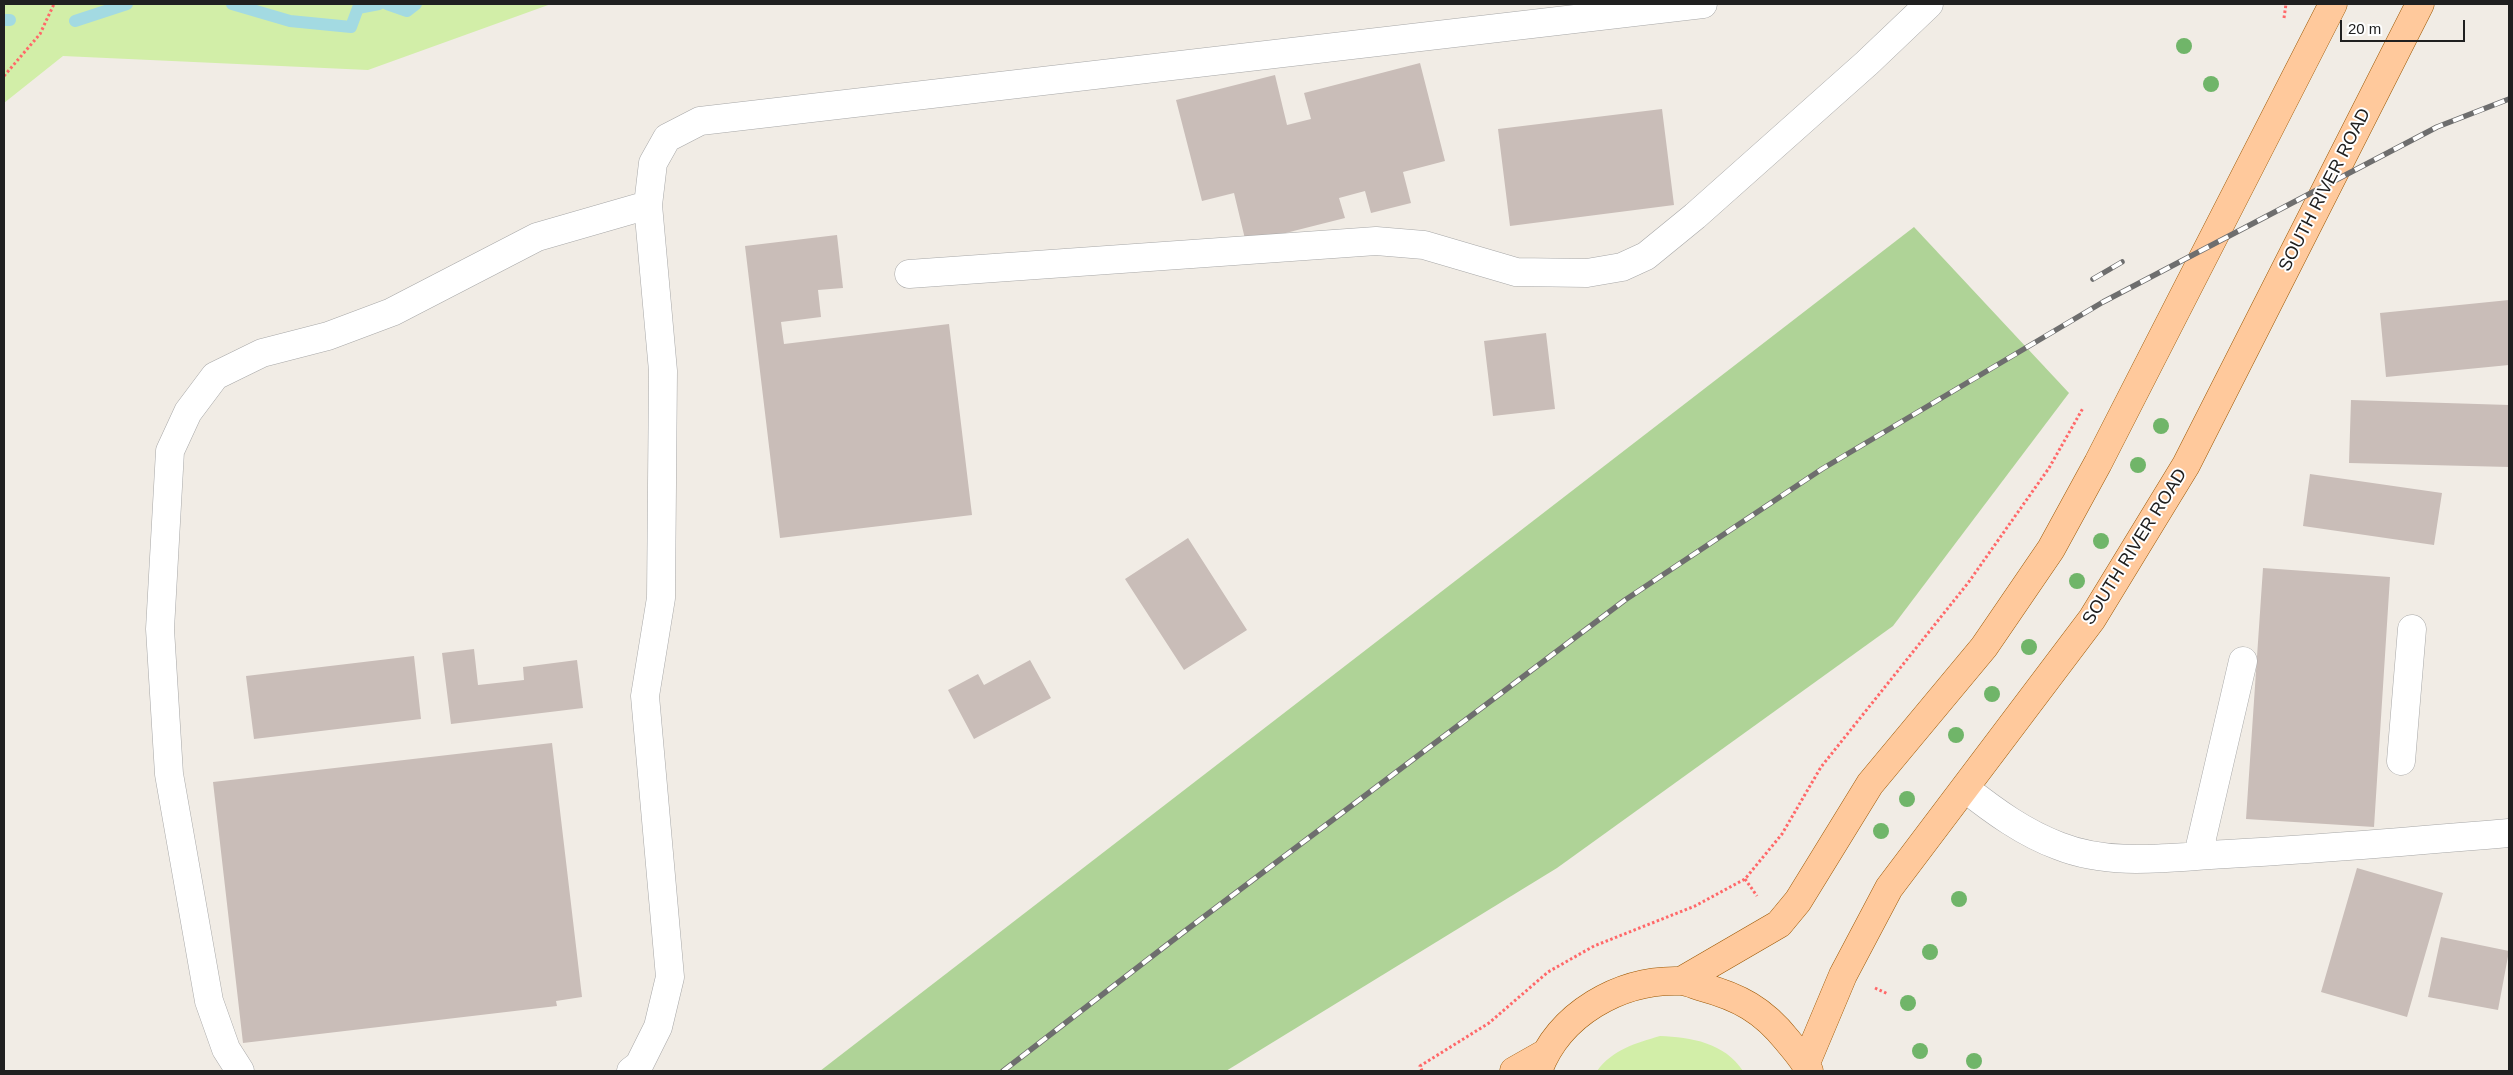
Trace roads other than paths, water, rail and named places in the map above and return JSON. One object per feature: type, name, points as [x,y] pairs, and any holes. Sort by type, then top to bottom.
[{"type":"main road","points":[[1681,981],[1779,924],[1798,902],[1870,784],[1984,647],[2051,549],[2098,463],[2333,4]]},
{"type":"main road","name":"SOUTH RIVER ROAD","points":[[1807,1067],[1844,975],[1889,888],[1966,789],[2092,619],[2186,464],[2420,4]]},
{"type":"main road","points":[[1514,1071],[1541,1063],[1569,1022],[1602,998],[1640,984],[1681,981],[1732,995],[1772,1021],[1807,1067]]},
{"type":"lane","points":[[631,1071],[639,1065],[658,1027],[670,977],[646,696],[661,598],[663,381],[648,205],[653,163],[667,138],[700,121],[1703,4]]},
{"type":"lane","points":[[909,274],[1376,241],[1424,245],[1516,272],[1586,273],[1622,267],[1646,256],[1695,216],[1867,63],[1929,4]]},
{"type":"lane","points":[[240,1071],[226,1049],[209,1002],[169,774],[160,629],[170,452],[188,412],[214,376],[262,353],[328,336],[392,312],[538,237],[648,205]]},
{"type":"lane","points":[[2401,761],[2412,630]]},
{"type":"lane","points":[[2198,855],[2242,660]]},
{"type":"lane","points":[[1966,789],[2001,817],[2058,846],[2090,855],[2129,860],[2317,849],[2509,833]]},
{"type":"waterway","points":[[75,21],[127,4]]},
{"type":"waterway","points":[[232,4],[290,21],[351,27],[358,8],[379,4]]},
{"type":"waterway","points":[[387,4],[407,11],[416,4]]},
{"type":"waterway","points":[[4,20],[10,20]]},
{"type":"railway","points":[[1003,1071],[1181,934],[1625,600],[1822,469],[2103,302],[2437,127],[2509,99]]},
{"type":"railway","points":[[2093,279],[2122,262]]}]
